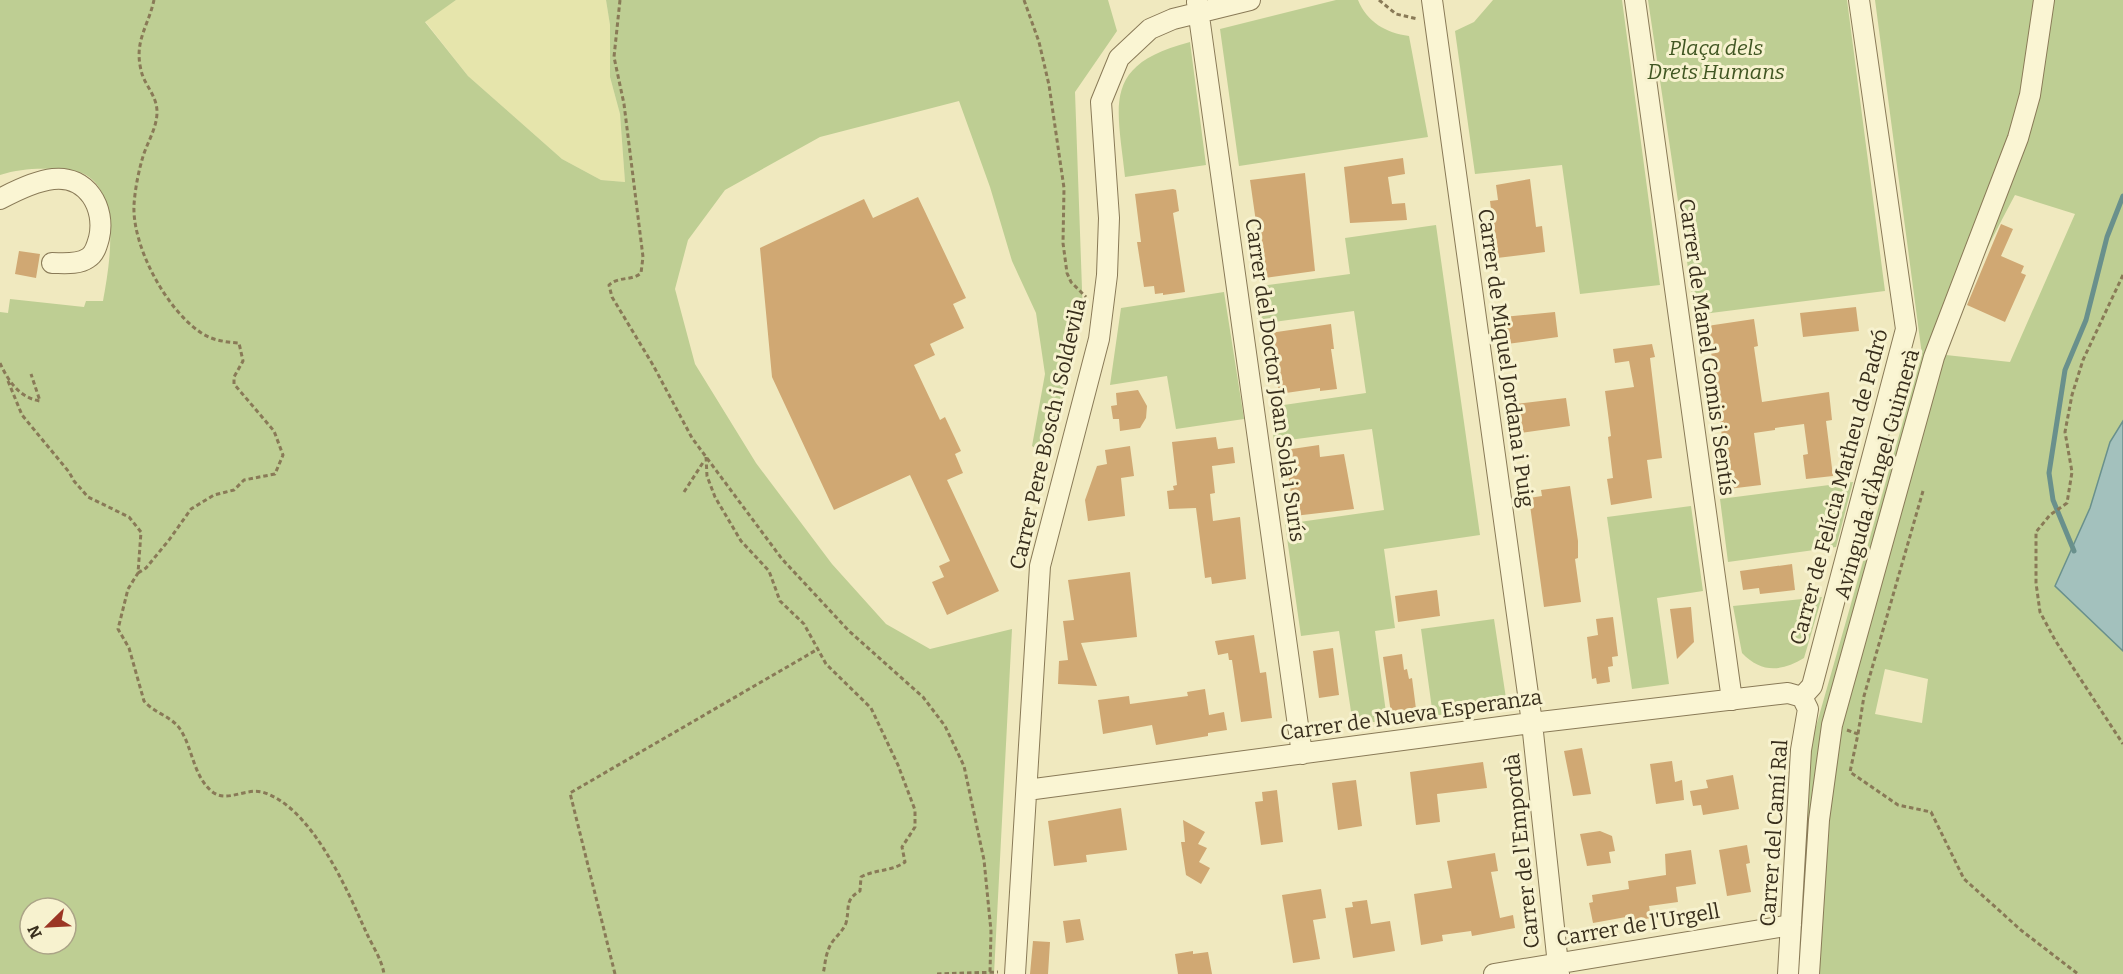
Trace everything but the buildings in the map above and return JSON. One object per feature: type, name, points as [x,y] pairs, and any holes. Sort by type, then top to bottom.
[{"type":"street","points":[[1198,6],[1250,0]]},
{"type":"street","name":"Carrer de Miquel Jordana i Puig","points":[[1432,0],[1532,723]]},
{"type":"street","name":"Carrer de Manel Gomis i Sentís","points":[[1635,0],[1732,700]]},
{"type":"street","name":"Carrer de Felícia Matheu de Padró","points":[[1802,697],[1812,686],[1906,329],[1859,0]]},
{"type":"street","points":[[2030,95],[2026,45],[2031,0]]},
{"type":"street","name":"Avinguda d'Àngel Guimerà","points":[[1809,974],[1819,820],[1832,724],[1934,357],[2018,138],[2030,95],[2044,0]]},
{"type":"street","name":"Carrer Pere Bosch i Soldevila","points":[[1015,973],[1040,566],[1099,339],[1107,275],[1109,218],[1101,102],[1119,58],[1150,29],[1198,6]]},
{"type":"street","name":"Carrer del Doctor Joan Solà i Surís","points":[[1198,6],[1302,754]]},
{"type":"street","points":[[0,199],[53,179],[83,186],[95,198],[101,217],[100,231],[97,247],[90,258],[78,262],[52,263]]},
{"type":"street","name":"Carrer de Nueva Esperanza","points":[[1027,790],[1532,723],[1788,693],[1802,697]]},
{"type":"street","name":"Carrer del Camí Ral","points":[[1788,974],[1801,750],[1808,710],[1802,697]]},
{"type":"street","name":"Carrer de l'Empordà","points":[[1532,723],[1559,969]]},
{"type":"street","name":"Carrer de l'Urgell","points":[[1494,974],[1559,969],[1791,925]]},
{"type":"path","points":[[138,573],[146,568],[191,509],[214,495],[234,490],[244,480],[275,474],[283,455],[274,431],[234,384],[234,377],[243,361],[238,342],[212,338],[199,332],[187,320],[151,270],[141,243],[134,207],[137,184],[157,112],[154,95],[141,71],[139,38],[154,0]]},
{"type":"path","points":[[620,0],[614,57],[624,104],[643,266],[641,273],[636,277],[613,281],[609,285],[609,290],[653,364],[680,419],[782,559],[816,598],[923,697],[945,726],[964,766],[984,860],[991,931],[990,972]]},
{"type":"path","points":[[1024,0],[1039,42],[1048,85],[1064,188],[1063,243],[1067,273],[1076,288],[1102,313]]},
{"type":"path","points":[[2123,275],[2083,360],[2073,395],[2065,432],[2072,472],[2066,504],[2050,515],[2036,532],[2036,583],[2040,612],[2055,640],[2123,744]]},
{"type":"path","points":[[0,363],[22,414],[74,481],[88,497],[106,508],[129,517],[138,525],[142,545],[138,573],[128,590],[118,629],[129,648],[144,701],[149,708],[181,730],[200,775],[213,792],[224,796],[244,792],[263,792],[291,808],[324,848],[346,886],[384,974]]},
{"type":"path","points":[[8,381],[27,397],[40,401],[31,374]]},
{"type":"path","points":[[684,492],[699,473],[706,457]]},
{"type":"path","points":[[706,457],[707,476],[716,496],[741,541],[769,571],[780,601],[804,624],[826,664],[871,708],[898,765],[916,818],[915,827],[902,846],[905,862],[899,866],[870,872],[861,877],[860,891],[850,896],[846,904],[846,922],[842,933],[827,952],[823,974]]},
{"type":"path","points":[[1923,491],[1864,696],[1850,772],[1898,805],[1930,812],[1964,879],[2022,931],[2078,974]]},
{"type":"path","points":[[615,974],[570,793],[818,649]]},
{"type":"path","points":[[1832,724],[1858,734]]},
{"type":"path","points":[[937,974],[1015,973]]},
{"type":"green space","points":[[0,0],[456,0],[425,22],[468,76],[562,159],[601,180],[625,182],[620,114],[610,77],[610,25],[606,0],[1108,0],[1117,31],[1075,92],[1083,317],[1045,455],[1032,446],[1045,374],[1036,313],[1012,261],[990,187],[959,101],[820,137],[725,190],[688,240],[675,289],[695,364],[756,463],[832,564],[886,624],[930,649],[1012,629],[994,974],[0,974],[0,312],[8,313],[10,299],[84,307],[86,301],[103,301],[110,252],[109,215],[105,199],[97,185],[86,175],[71,170],[20,170],[0,175]]},
{"type":"green space","points":[[456,0],[606,0],[610,25],[610,77],[620,114],[625,182],[601,180],[562,159],[468,76],[425,21]]},
{"type":"green space","points":[[1336,0],[1358,0],[1362,8],[1378,25],[1409,36],[1428,137],[1239,166],[1220,29]]},
{"type":"green space","points":[[1493,0],[1622,0],[1660,285],[1580,294],[1562,165],[1475,174],[1455,31],[1474,22]]},
{"type":"green space","name":"Plaça dels Drets Humans","points":[[1648,0],[1847,0],[1885,291],[1695,315]]},
{"type":"green space","points":[[1875,0],[2123,0],[2123,421],[2110,442],[2090,508],[2055,586],[2123,651],[2123,974],[1798,974],[1811,744],[1922,355]],"holes":[[[2015,195],[2075,214],[2010,362],[1946,355],[1967,293]],[[1885,669],[1928,679],[1922,723],[1875,714]]]},
{"type":"green space","points":[[1190,42],[1206,165],[1125,177],[1119,108],[1122,90],[1129,75],[1142,62],[1162,51]]},
{"type":"green space","points":[[1436,225],[1480,535],[1384,549],[1395,628],[1375,631],[1387,720],[1353,725],[1339,631],[1301,636],[1285,524],[1384,510],[1372,429],[1274,442],[1270,407],[1366,393],[1354,311],[1258,324],[1253,287],[1350,274],[1345,238]]},
{"type":"green space","points":[[1224,292],[1244,419],[1176,429],[1167,376],[1110,385],[1121,308]]},
{"type":"green space","points":[[1853,482],[1836,547],[1728,562],[1720,499]]},
{"type":"green space","points":[[1691,506],[1703,591],[1657,598],[1669,684],[1632,689],[1607,517]]},
{"type":"green space","points":[[1822,597],[1804,658],[1787,666],[1772,668],[1756,664],[1742,653],[1733,606]]},
{"type":"green space","points":[[1494,619],[1507,705],[1433,716],[1421,629]]},
{"type":"water","points":[[2123,421],[2123,651],[2055,586],[2090,508],[2110,442]]},
{"type":"waterway","points":[[2074,551],[2053,500],[2049,473],[2065,370],[2086,320],[2107,237],[2123,196]]}]
